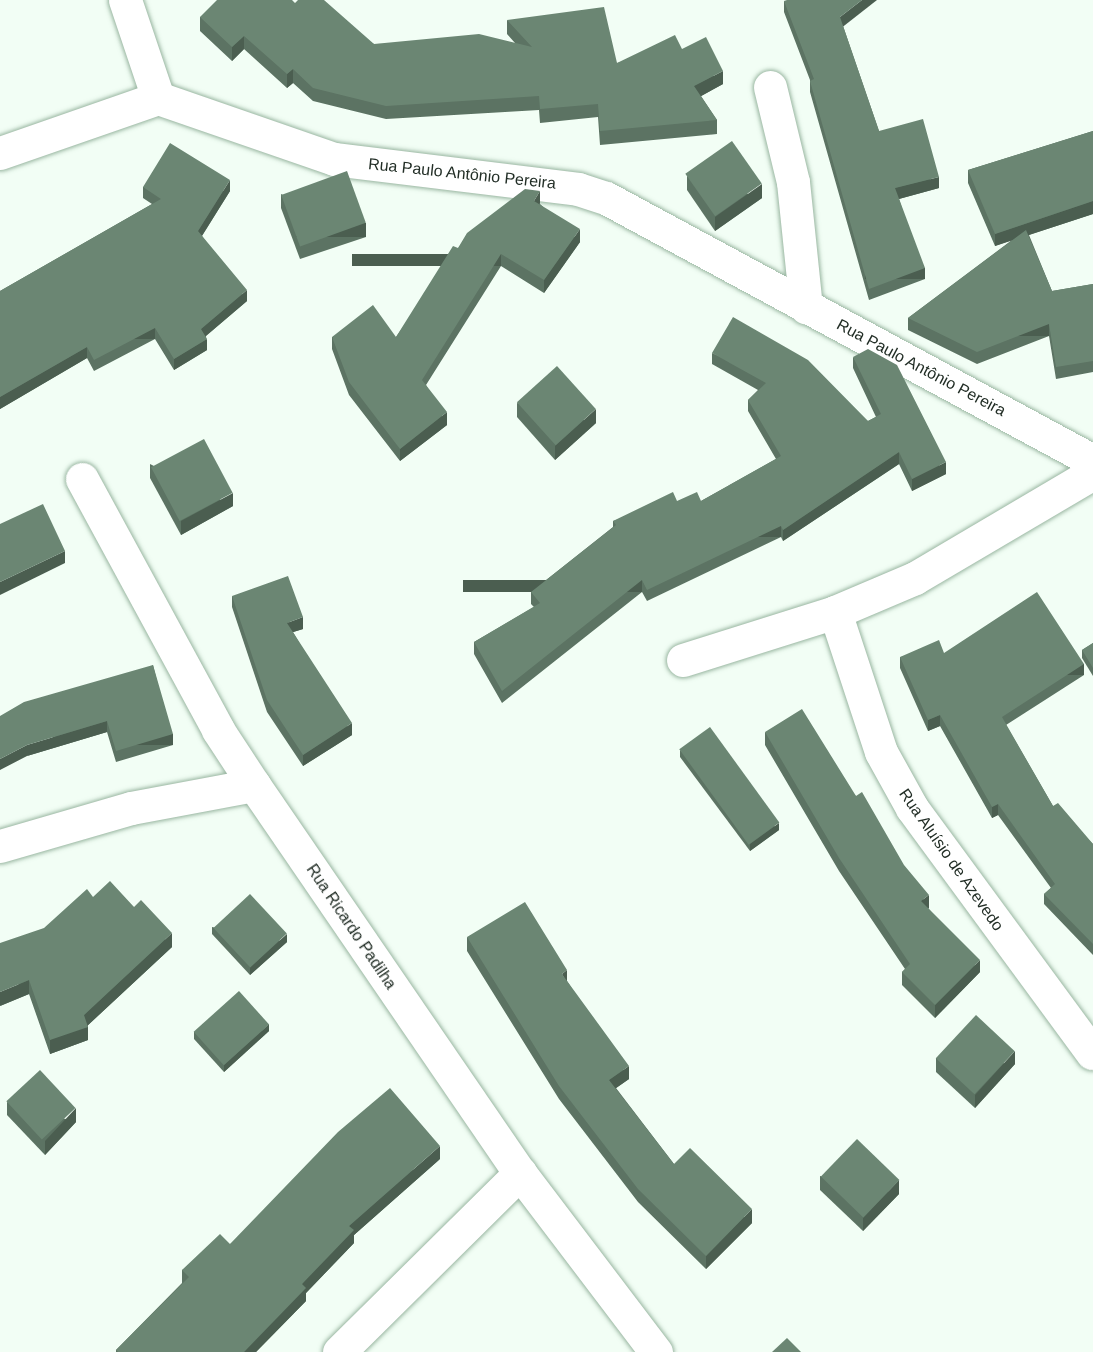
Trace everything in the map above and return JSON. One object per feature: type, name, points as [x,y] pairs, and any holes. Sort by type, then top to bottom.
[{"type":"street","points":[[0,153],[158,98],[125,0]]},
{"type":"street","points":[[770,87],[793,182],[807,307]]},
{"type":"street","name":"Rua Paulo Antônio Pereira","points":[[158,98],[334,159],[578,189],[606,198],[1093,461]]},
{"type":"street","points":[[683,660],[834,612],[915,578],[1093,473]]},
{"type":"street","name":"Rua Ricardo Padilha","points":[[82,479],[218,730],[254,785],[520,1173],[656,1352]]},
{"type":"street","name":"Rua Aluísio de Azevedo","points":[[834,612],[881,752],[912,808],[1092,1053]]},
{"type":"street","points":[[0,846],[131,808],[254,785]]},
{"type":"street","points":[[339,1352],[520,1173]]},
{"type":"building","points":[[217,0],[292,0],[295,3],[298,0],[324,0],[374,44],[479,34],[532,47],[507,20],[604,7],[617,63],[675,35],[682,49],[706,37],[723,71],[694,86],[717,120],[600,131],[598,104],[540,109],[539,96],[386,106],[313,88],[293,69],[287,74],[244,36],[232,47],[200,17]]},
{"type":"building","points":[[862,0],[840,17],[879,131],[923,119],[939,177],[895,188],[925,268],[869,289],[810,81],[814,79],[784,1]]},
{"type":"building","points":[[1093,131],[1093,201],[995,234],[968,170]]},
{"type":"building","points":[[732,141],[762,184],[715,216],[685,174]]},
{"type":"building","points":[[170,143],[230,180],[198,231],[247,290],[201,329],[207,339],[174,359],[155,328],[94,360],[87,347],[0,397],[0,291],[161,199],[143,187]]},
{"type":"building","points":[[347,171],[366,223],[300,247],[281,195]]},
{"type":"building","points":[[525,189],[540,191],[534,201],[580,229],[544,280],[501,254],[422,380],[447,412],[400,449],[349,382],[332,337],[373,305],[396,337],[453,246],[458,248],[467,233]]},
{"type":"building","points":[[1026,230],[1052,291],[1093,284],[1093,361],[1056,367],[1049,324],[977,352],[908,318]]},
{"type":"building","points":[[733,317],[808,360],[868,421],[881,414],[853,357],[868,349],[897,365],[946,462],[912,479],[899,452],[783,530],[781,526],[647,590],[642,580],[502,691],[474,642],[540,603],[531,592],[616,525],[613,521],[673,492],[677,501],[697,492],[701,501],[781,456],[748,400],[766,383],[712,353]]},
{"type":"building","points":[[557,366],[596,409],[556,445],[517,402]]},
{"type":"building","points":[[204,439],[233,493],[180,521],[151,467]]},
{"type":"building","points":[[43,504],[65,551],[0,582],[0,524]]},
{"type":"building","points":[[288,576],[303,617],[287,623],[352,723],[303,755],[267,700],[232,596]]},
{"type":"building","points":[[1037,592],[1084,664],[1002,717],[1053,806],[1058,803],[1093,844],[1093,944],[1044,894],[1055,884],[998,804],[992,807],[940,715],[928,720],[900,657],[939,640],[944,653]]},
{"type":"building","points":[[1093,643],[1093,668],[1082,650]]},
{"type":"building","points":[[153,665],[173,734],[116,751],[107,721],[27,745],[0,759],[0,716],[24,702]]},
{"type":"building","points":[[802,709],[856,796],[862,792],[904,865],[929,895],[921,901],[980,960],[935,1005],[902,972],[910,964],[839,858],[765,732]]},
{"type":"building","points":[[710,727],[779,822],[749,845],[679,749]]},
{"type":"building","points":[[110,881],[134,907],[141,900],[172,933],[84,1015],[88,1027],[50,1040],[29,980],[0,992],[0,943],[44,928],[87,889],[93,897]]},
{"type":"building","points":[[250,894],[287,933],[250,968],[213,928]]},
{"type":"building","points":[[525,902],[567,970],[562,974],[629,1066],[609,1080],[674,1164],[690,1148],[752,1209],[706,1256],[638,1189],[559,1086],[467,937]]},
{"type":"building","points":[[239,991],[269,1024],[224,1065],[194,1032]]},
{"type":"building","points":[[976,1015],[1015,1051],[975,1094],[936,1058]]},
{"type":"building","points":[[40,1070],[75,1108],[42,1139],[6,1101]]},
{"type":"building","points":[[390,1088],[440,1146],[349,1226],[354,1230],[302,1284],[306,1288],[244,1352],[118,1352],[116,1350],[189,1277],[182,1270],[220,1234],[230,1244],[338,1132]]},
{"type":"building","points":[[857,1139],[899,1180],[863,1217],[821,1176]]},
{"type":"building","points":[[787,1338],[801,1352],[772,1352]]}]
